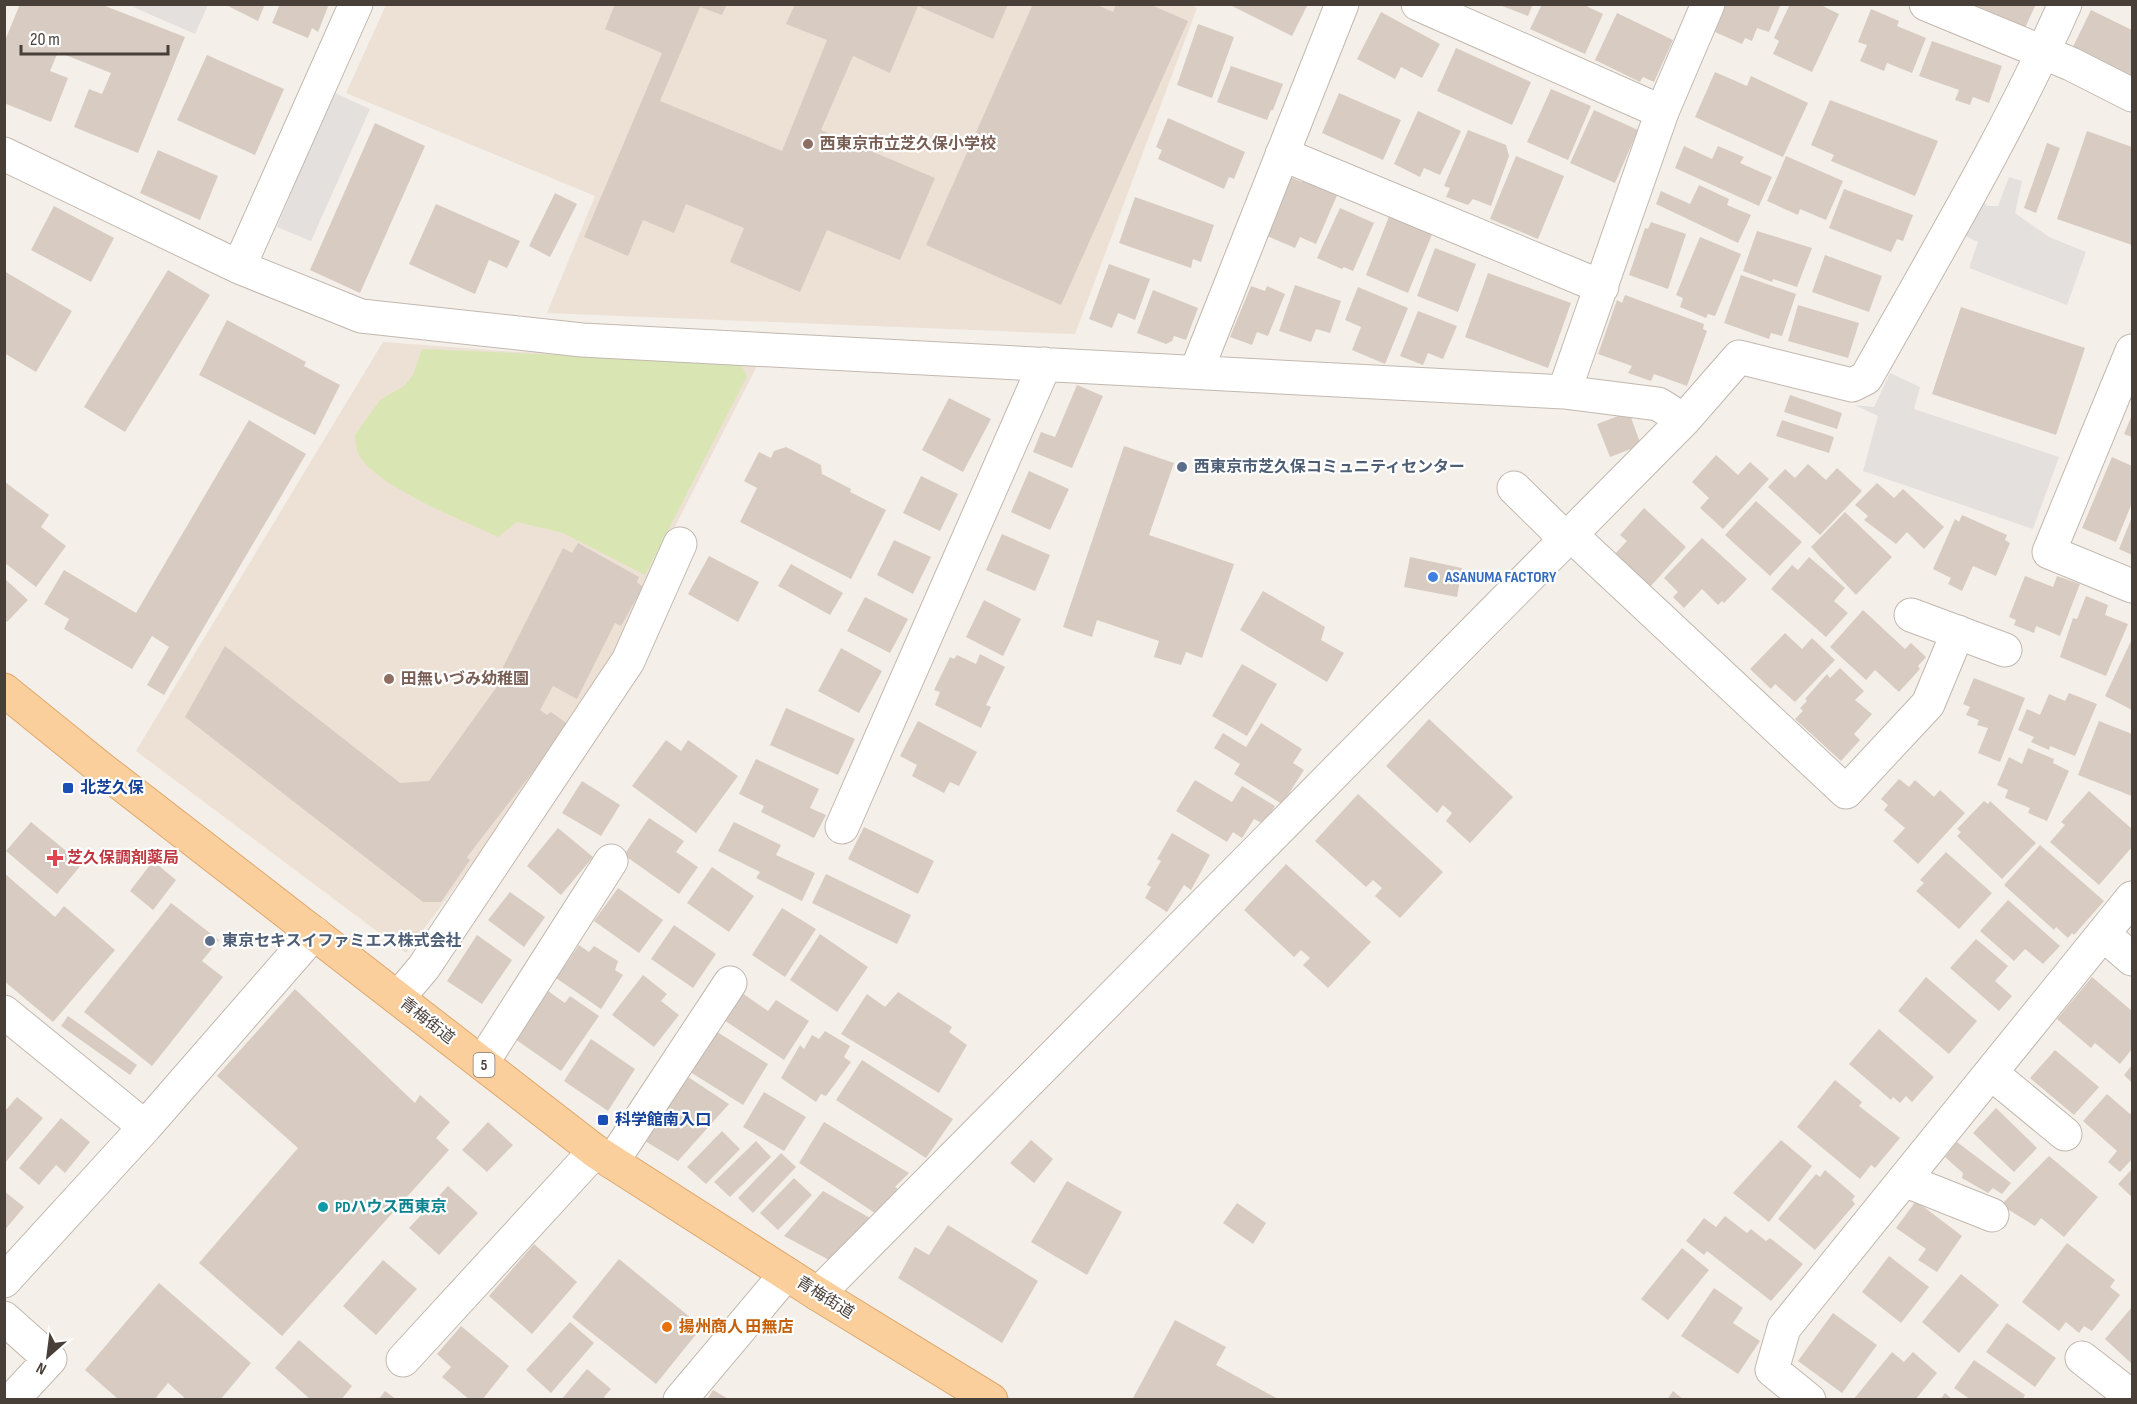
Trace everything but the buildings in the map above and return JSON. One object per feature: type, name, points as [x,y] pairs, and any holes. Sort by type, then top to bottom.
[{"type":"main road","name":"青梅街道","points":[[4,690],[603,1156],[786,1274],[991,1400]]},
{"type":"street","points":[[238,267],[356,4]]},
{"type":"street","points":[[1196,372],[1342,4]]},
{"type":"street","points":[[1418,4],[1662,112]]},
{"type":"street","points":[[1564,392],[1662,112],[1708,4]]},
{"type":"street","points":[[1926,4],[2044,53],[2133,95]]},
{"type":"street","points":[[818,1294],[1684,420],[1739,357],[1852,385],[1873,385],[1966,216],[2065,4]]},
{"type":"street","points":[[4,154],[238,267],[361,316],[582,340],[1564,392],[1658,404],[1684,420]]},
{"type":"street","points":[[1282,154],[1602,287]]},
{"type":"street","points":[[2133,351],[2049,552],[2133,586]]},
{"type":"street","points":[[842,827],[1045,364]]},
{"type":"street","points":[[1514,488],[1846,792],[1928,704],[1958,632]]},
{"type":"street","points":[[398,998],[424,967],[628,661],[680,544]]},
{"type":"street","points":[[1911,615],[2005,650]]},
{"type":"street","points":[[482,1063],[611,861]]},
{"type":"street","points":[[1809,1400],[1772,1370],[1784,1328],[2133,898]]},
{"type":"street","points":[[4,1281],[145,1127],[314,933]]},
{"type":"street","points":[[2103,934],[2133,959]]},
{"type":"street","points":[[403,1360],[603,1156],[730,982]]},
{"type":"street","points":[[4,1012],[145,1127]]},
{"type":"street","points":[[1991,1073],[2065,1134]]},
{"type":"street","points":[[1904,1180],[1992,1215]]},
{"type":"street","points":[[680,1400],[786,1274]]},
{"type":"street","points":[[4,1318],[50,1359],[12,1400]]},
{"type":"street","points":[[2082,1358],[2122,1395]]},
{"type":"shaded area","points":[[134,4],[208,5],[195,34],[133,7]]},
{"type":"shaded area","name":"西東京市立芝久保小学校","points":[[1190,4],[1197,8],[1075,334],[547,313],[595,196],[346,93],[386,5]]},
{"type":"shaded area","points":[[333,92],[370,109],[311,241],[277,227]]},
{"type":"shaded area","points":[[2009,177],[2022,181],[2015,213],[2049,237],[2086,252],[2067,305],[1969,268],[1978,242],[1965,236],[1984,200],[1987,206],[1998,206]]},
{"type":"shaded area","name":"田無いづみ幼稚園","points":[[383,342],[518,352],[762,356],[660,556],[627,631],[571,727],[526,792],[406,953],[136,751]]},
{"type":"shaded area","points":[[1890,373],[1920,387],[1914,409],[2059,457],[2033,529],[1863,471],[1878,416],[1855,405],[1874,407]]},
{"type":"green space","points":[[422,349],[740,363],[747,376],[645,575],[563,533],[517,522],[498,537],[400,490],[367,465],[358,453],[355,435],[380,400],[404,386],[413,375]]},
{"type":"place","name":"西東京市立芝久保小学校","points":[[808,144]]},
{"type":"place","name":"西東京市芝久保コミュニティセンター","points":[[1182,467]]},
{"type":"place","name":"ASANUMA FACTORY","points":[[1433,577]]},
{"type":"place","name":"田無いづみ幼稚園","points":[[389,679]]},
{"type":"place","name":"北芝久保","points":[[68,788]]},
{"type":"place","name":"芝久保調剤薬局","points":[[55,858]]},
{"type":"place","name":"東京セキスイファミエス株式会社","points":[[210,941]]},
{"type":"place","name":"科学館南入口","points":[[603,1120]]},
{"type":"place","name":"PDハウス西東京","points":[[323,1207]]},
{"type":"place","name":"揚州商人 田無店","points":[[667,1327]]}]
